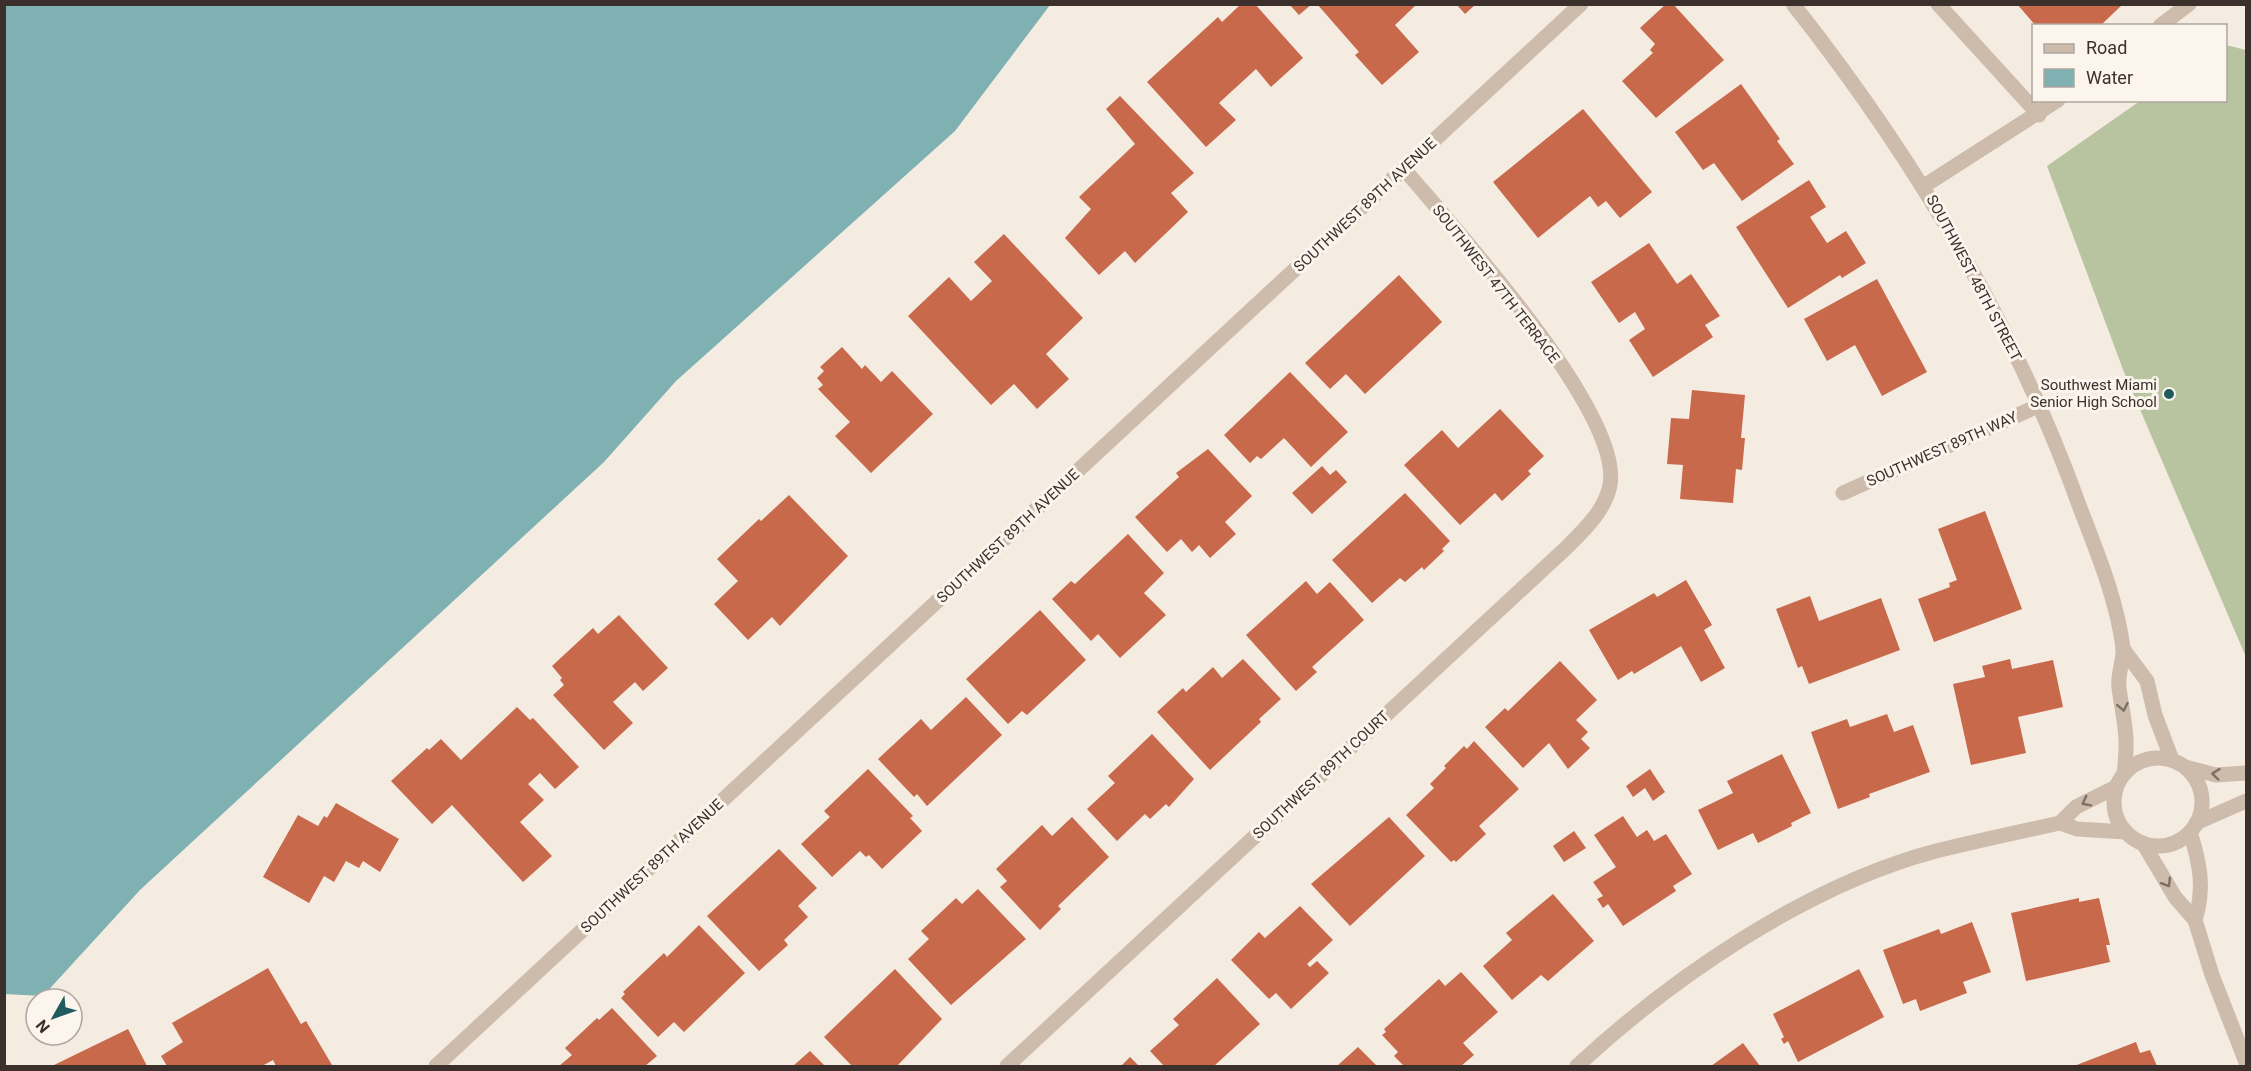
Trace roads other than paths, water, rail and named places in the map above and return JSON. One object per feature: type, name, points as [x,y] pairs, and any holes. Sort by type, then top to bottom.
[{"type":"street","name":"SOUTHWEST 89TH AVENUE","points":[[436,1066],[1581,4]]},
{"type":"street","name":"SOUTHWEST 48TH STREET","points":[[1792,4],[1884,126],[1924,186],[1970,266],[2040,405],[2091,535],[2111,597],[2123,649],[2119,685],[2127,727],[2124,773],[2116,787]]},
{"type":"street","points":[[1938,4],[2039,115]]},
{"type":"street","points":[[2163,24],[2189,4]]},
{"type":"street","points":[[1924,186],[2039,115],[2055,102]]},
{"type":"street","name":"SOUTHWEST 47TH TERRACE","points":[[1404,169],[1501,284],[1567,374],[1604,440],[1611,468]]},
{"type":"street","name":"SOUTHWEST 89TH WAY","points":[[1844,493],[2040,405]]},
{"type":"street","name":"SOUTHWEST 89TH COURT","points":[[1007,1066],[1566,548],[1589,525],[1602,505],[1610,486],[1611,468]]},
{"type":"street","name":"SOUTHWEST 48TH STREET","points":[[2123,649],[2146,681],[2155,715],[2179,764],[2198,783],[2202,804],[2193,828],[2202,899],[2194,920]]},
{"type":"street","points":[[2124,773],[2133,764],[2146,759],[2179,764],[2216,775],[2247,773]]},
{"type":"street","points":[[2116,787],[2114,803],[2117,818],[2126,832],[2143,843],[2158,846],[2174,843],[2193,828],[2247,801]]},
{"type":"street","points":[[2060,824],[2076,807],[2116,787]]},
{"type":"street","points":[[1577,1066],[1614,1033],[1696,969],[1801,906],[1854,882],[1935,852],[2060,824],[2077,830],[2126,832]]},
{"type":"street","points":[[2143,843],[2175,897],[2194,920],[2212,975],[2247,1062]]},
{"type":"water","points":[[5,4],[1050,4],[955,131],[676,381],[604,462],[140,890],[51,987],[24,987],[24,995],[4,994]]},
{"type":"place","name":"Southwest Miami Senior High School","points":[[2169,394]]}]
